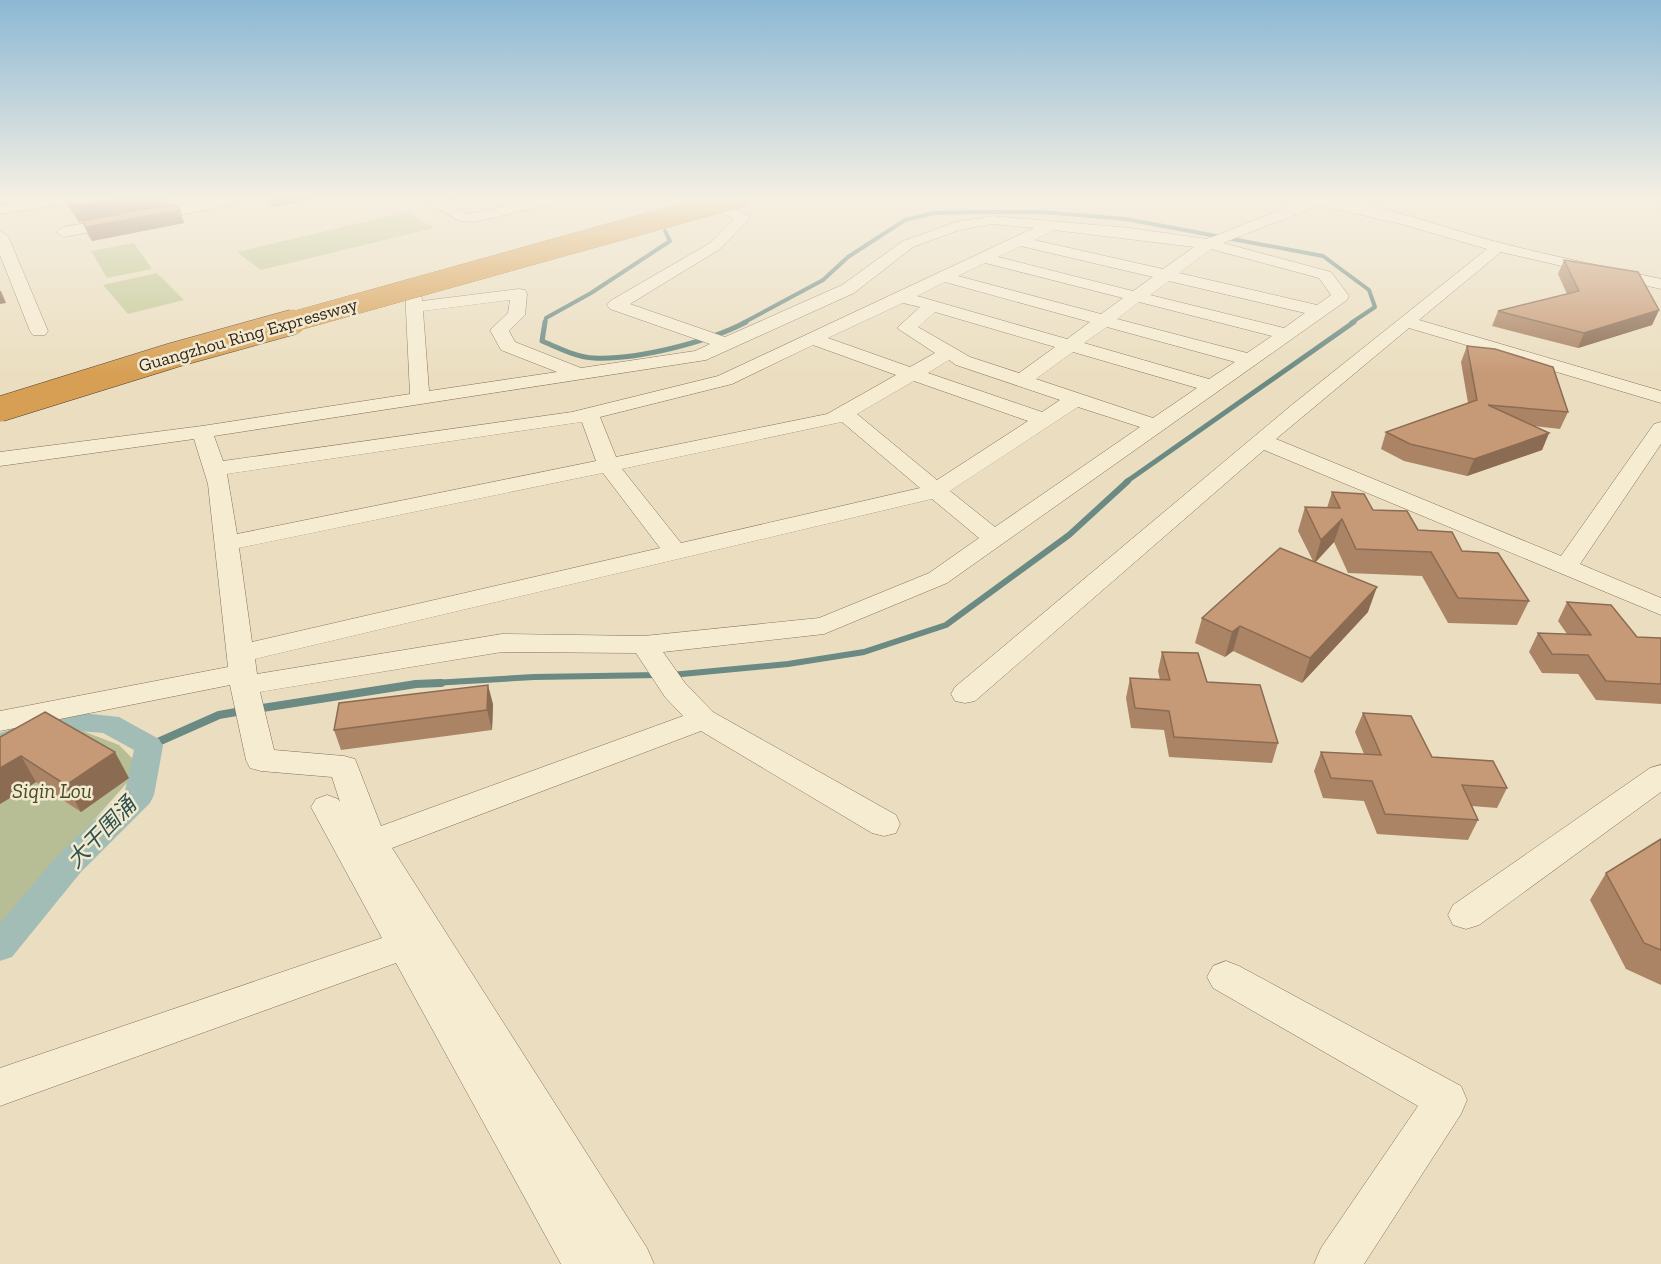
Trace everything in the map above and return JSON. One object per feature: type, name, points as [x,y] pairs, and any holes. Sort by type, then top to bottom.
[{"type":"highway","name":"Guangzhou Ring Expressway","points":[[0,394],[164,343],[484,256]]},
{"type":"highway","name":"Guangzhou Ring Expressway","points":[[0,409],[174,355],[529,256]]},
{"type":"street","points":[[8,256],[39,330]]},
{"type":"street","points":[[0,401],[500,256]]},
{"type":"street","points":[[698,256],[616,305],[713,339]]},
{"type":"street","points":[[0,459],[202,432],[699,356],[713,339],[848,289],[892,256]]},
{"type":"street","points":[[215,469],[573,418],[725,380],[987,256]]},
{"type":"street","points":[[1084,256],[1320,311]]},
{"type":"street","points":[[1022,380],[1193,256]]},
{"type":"street","points":[[242,671],[502,643],[648,653],[824,626],[938,578],[1341,296],[1325,275],[1254,256]]},
{"type":"street","points":[[966,694],[1262,441],[1488,256]]},
{"type":"street","points":[[1534,256],[1661,284]]},
{"type":"street","points":[[982,258],[1287,334]]},
{"type":"street","points":[[944,277],[1250,360]]},
{"type":"street","points":[[0,284],[18,279]]},
{"type":"street","points":[[412,280],[420,399]]},
{"type":"street","points":[[414,307],[519,294],[516,315],[499,330],[508,346],[580,374]]},
{"type":"street","points":[[902,297],[1212,386]]},
{"type":"street","points":[[932,306],[906,328],[963,361],[1156,426]]},
{"type":"street","points":[[1406,322],[1661,397]]},
{"type":"street","points":[[813,339],[1044,420]]},
{"type":"street","points":[[227,543],[833,419],[948,353]]},
{"type":"street","points":[[0,721],[242,671],[675,552],[936,490],[1078,398]]},
{"type":"street","points":[[844,413],[994,538]]},
{"type":"street","points":[[590,414],[608,465],[675,552]]},
{"type":"street","points":[[1566,567],[1661,428]]},
{"type":"street","points":[[202,432],[219,484],[242,671],[261,760],[344,767],[371,843],[632,1264]]},
{"type":"street","points":[[1262,441],[1661,607]]},
{"type":"street","points":[[648,653],[675,690],[703,719],[884,824]]},
{"type":"street","points":[[371,843],[703,719]]},
{"type":"street","points":[[1466,915],[1661,776]]},
{"type":"street","points":[[327,807],[586,1264]]},
{"type":"street","points":[[0,1088],[405,945]]},
{"type":"street","points":[[1226,977],[1446,1100],[1337,1264]]},
{"type":"green space","points":[[94,256],[143,256],[152,269],[107,278]]},
{"type":"green space","points":[[242,256],[319,256],[261,270]]},
{"type":"green space","points":[[157,273],[184,300],[128,314],[103,285]]},
{"type":"green space","name":"Siqin Lou","points":[[83,731],[119,745],[133,759],[133,776],[41,880],[0,936],[0,760],[62,734]]},
{"type":"building","points":[[1564,260],[1638,272],[1659,310],[1584,333],[1498,311],[1579,291]]},
{"type":"building","points":[[1467,346],[1495,349],[1553,367],[1568,412],[1488,405],[1549,433],[1474,459],[1410,444],[1386,432],[1477,400]]},
{"type":"building","points":[[1332,492],[1364,494],[1373,510],[1407,511],[1418,530],[1452,532],[1462,551],[1498,553],[1529,601],[1458,598],[1431,552],[1356,549],[1342,519],[1321,540],[1305,507],[1340,508]]},
{"type":"building","points":[[1280,548],[1377,587],[1310,658],[1240,626],[1232,632],[1202,618]]},
{"type":"building","points":[[1567,602],[1611,605],[1637,637],[1661,638],[1661,684],[1606,681],[1588,655],[1552,654],[1538,633],[1591,635]]},
{"type":"building","points":[[1162,652],[1198,653],[1207,682],[1260,685],[1278,743],[1174,737],[1169,711],[1135,708],[1130,678],[1170,680]]},
{"type":"building","points":[[488,685],[487,710],[334,730],[339,703]]},
{"type":"building","points":[[45,712],[115,752],[66,785],[21,756],[0,768],[0,737]]},
{"type":"building","points":[[1363,713],[1411,716],[1432,757],[1493,761],[1507,788],[1462,785],[1478,820],[1385,814],[1372,781],[1331,778],[1321,752],[1381,755]]},
{"type":"building","points":[[1661,839],[1661,950],[1644,943],[1606,873]]},
{"type":"waterway","points":[[545,323],[546,318],[591,293],[647,256]]},
{"type":"waterway","points":[[743,323],[823,280],[850,256]]},
{"type":"waterway","points":[[1323,256],[1369,290],[1375,307],[1351,323]]},
{"type":"waterway","points":[[545,322],[542,341],[574,354],[594,358],[651,353],[693,343],[746,322]]},
{"type":"waterway","points":[[1126,482],[1354,322]]},
{"type":"waterway","points":[[671,675],[788,664],[864,652],[946,625],[1069,535],[1128,481]]},
{"type":"waterway","points":[[416,684],[534,677],[660,675]]},
{"type":"waterway","points":[[416,684],[441,683]]},
{"type":"waterway","points":[[256,709],[416,684]]},
{"type":"waterway","points":[[149,746],[219,715],[242,711]]},
{"type":"waterway","name":"大干围涌","points":[[0,744],[64,720],[109,724],[149,746],[139,795],[70,863],[0,947]]}]
